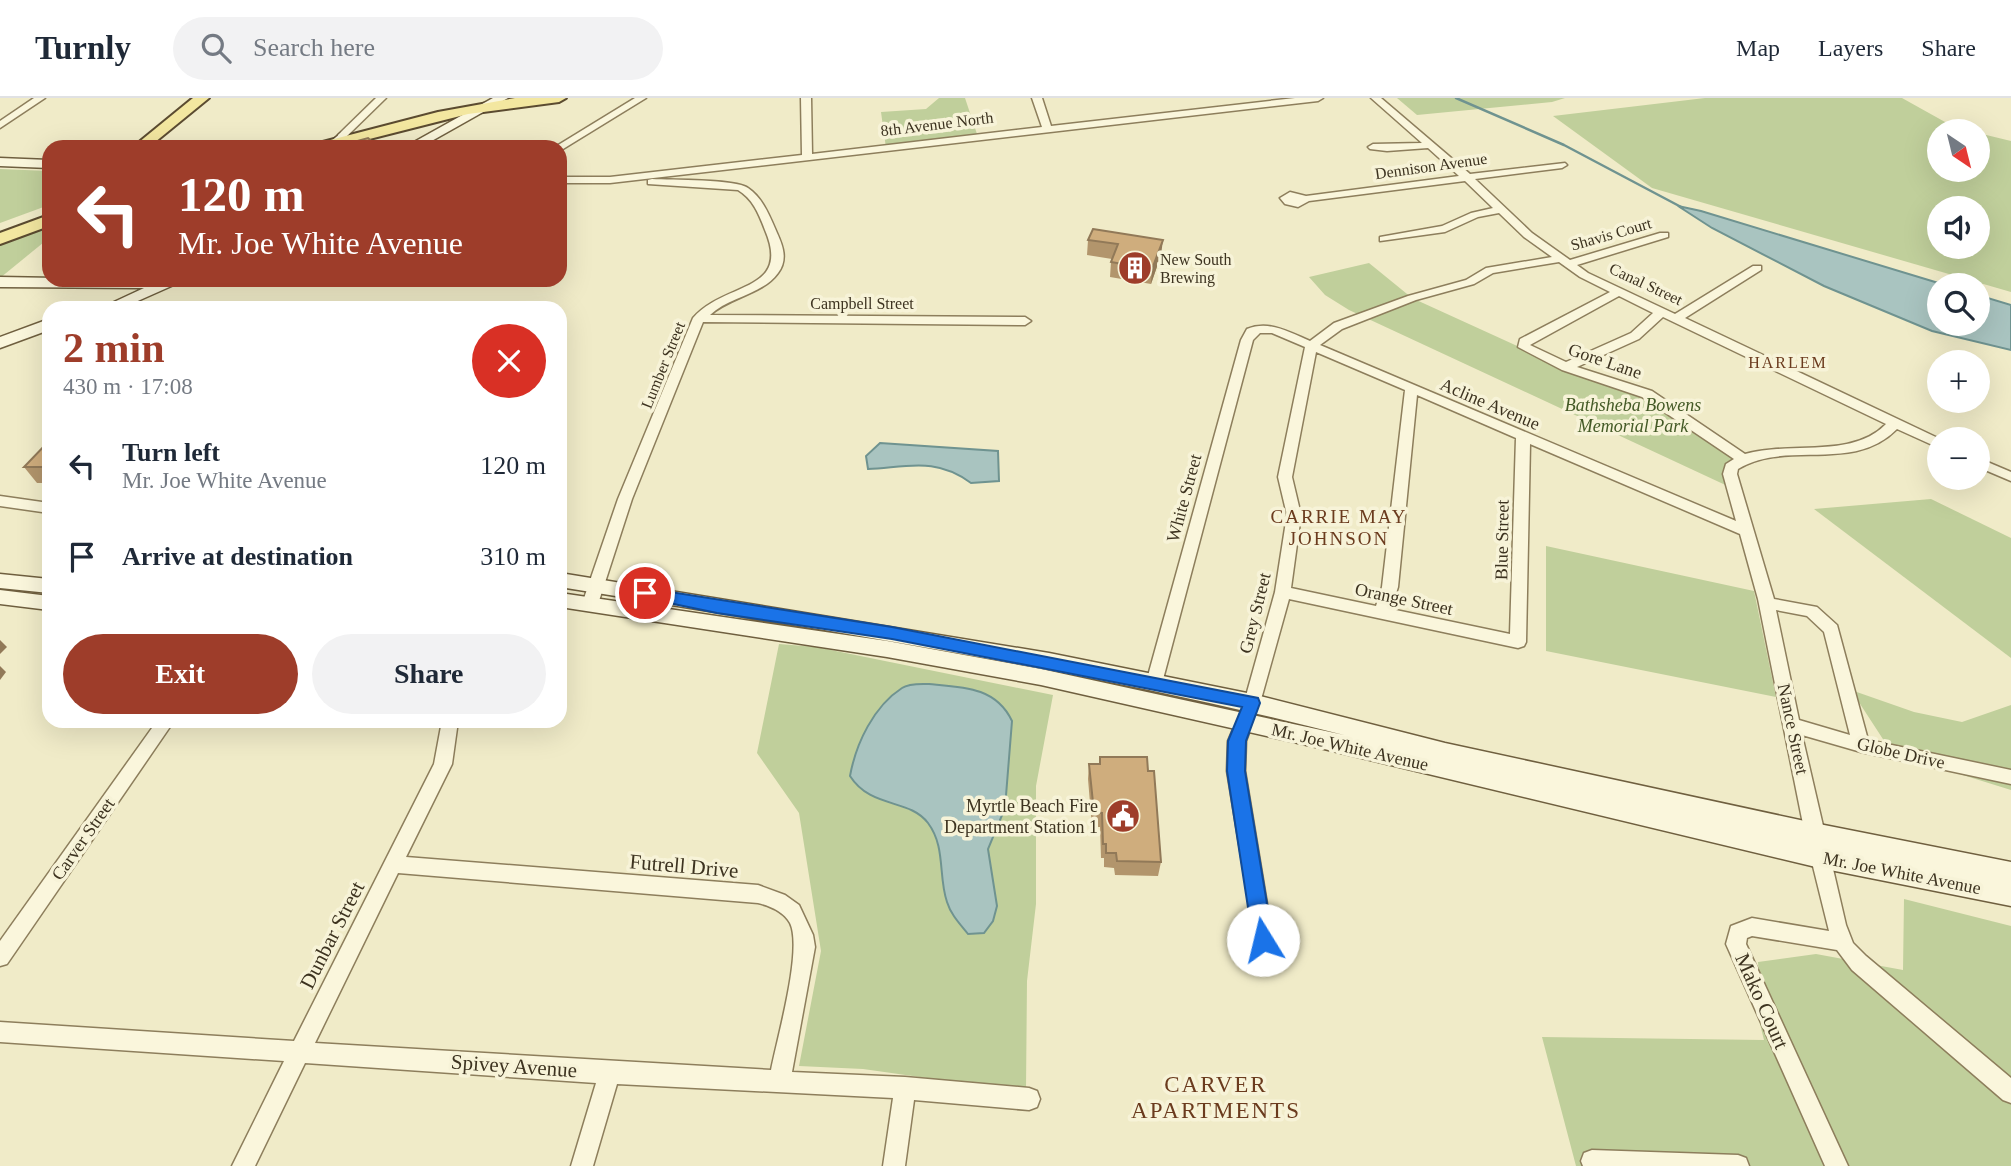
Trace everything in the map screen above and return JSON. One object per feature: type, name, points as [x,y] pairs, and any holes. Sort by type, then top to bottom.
[{"type":"main road","points":[[149,140],[202,98]]},
{"type":"main road","points":[[162,140],[213,98]]},
{"type":"main road","points":[[343,140],[503,100],[559,98]]},
{"type":"main road","points":[[425,140],[503,100]]},
{"type":"main road","points":[[437,140],[503,100]]},
{"type":"main road","points":[[0,162],[42,164]]},
{"type":"main road","points":[[0,228],[42,217]]},
{"type":"main road","points":[[0,237],[42,218]]},
{"type":"main road","points":[[0,282],[42,283]]},
{"type":"main road","points":[[109,301],[144,287]]},
{"type":"main road","points":[[126,301],[161,287]]},
{"type":"main road","points":[[0,343],[42,327]]},
{"type":"main road","points":[[0,349],[42,334]]},
{"type":"main road","points":[[0,581],[42,585]]},
{"type":"main road","name":"Mr. Joe White Avenue","points":[[567,583],[594,594],[1248,713],[1445,752],[1814,834],[2011,873]]},
{"type":"main road","name":"Mr. Joe White Avenue","points":[[567,599],[594,594],[717,607],[892,633],[1154,682],[1248,713],[1821,857],[2011,895]]},
{"type":"main road","points":[[0,597],[42,602]]},
{"type":"street","points":[[0,125],[40,98]]},
{"type":"street","points":[[332,140],[381,98]]},
{"type":"street","points":[[567,143],[640,98]]},
{"type":"street","points":[[806,98],[807,156]]},
{"type":"street","points":[[1037,98],[1047,128]]},
{"type":"street","name":"8th Avenue North","points":[[567,180],[610,180],[1318,98]]},
{"type":"street","name":"Canal Street","points":[[1376,98],[1467,177],[1528,236],[1564,261],[1618,292],[1927,438]]},
{"type":"street","points":[[1373,147],[1430,145]]},
{"type":"street","name":"Dennison Avenue","points":[[1304,199],[1562,164]]},
{"type":"street","name":"Lumber Street","points":[[594,594],[625,499],[699,318],[719,301],[758,284],[776,268],[779,258],[761,207],[749,191],[740,187],[610,180]]},
{"type":"street","points":[[1384,239],[1445,229],[1475,215],[1502,209]]},
{"type":"street","name":"Shavis Court","points":[[1311,346],[1338,326],[1412,298],[1470,282],[1490,270],[1564,261],[1664,235]]},
{"type":"street","points":[[1677,318],[1756,268]]},
{"type":"street","name":"Gore Lane","points":[[1618,292],[1524,342],[1524,346],[1566,367],[1647,394],[1743,459]]},
{"type":"street","points":[[1566,367],[1635,336],[1662,311]]},
{"type":"street","name":"Campbell Street","points":[[699,318],[1025,321]]},
{"type":"street","name":"Acline Avenue","points":[[1258,329],[1273,330],[1747,531]]},
{"type":"street","name":"White Street","points":[[1154,682],[1247,340],[1251,332],[1258,329]]},
{"type":"street","name":"Grey Street","points":[[1263,940],[1236,771],[1237,741],[1248,713],[1283,592],[1294,515],[1285,477],[1311,346]]},
{"type":"street","points":[[1382,612],[1392,573],[1411,390]]},
{"type":"street","points":[[1743,459],[1797,449],[1834,450],[1874,442],[1895,423]]},
{"type":"street","name":"Blue Street","points":[[1518,642],[1523,438]]},
{"type":"street","name":"Nance Street","points":[[1743,459],[1731,467],[1730,474],[1767,603],[1814,834],[1843,942],[1859,963],[2011,1092]]},
{"type":"street","points":[[1990,467],[2011,477]]},
{"type":"street","points":[[0,501],[42,508]]},
{"type":"street","name":"Orange Street","points":[[1283,592],[1518,642]]},
{"type":"street","points":[[1767,603],[1812,611],[1831,629],[1861,745]]},
{"type":"street","name":"Globe Drive","points":[[1792,725],[1861,745],[2011,777]]},
{"type":"street","name":"Carver Street","points":[[0,957],[161,728]]},
{"type":"street","name":"Dunbar Street","points":[[243,1166],[443,764],[449,728]]},
{"type":"street","name":"Futrell Drive","points":[[393,864],[758,894],[780,901],[794,911],[802,926],[805,947],[780,1081]]},
{"type":"street","name":"Mako Court","points":[[1837,1166],[1739,954],[1736,937],[1741,930],[1752,927],[1843,942]]},
{"type":"street","name":"Spivey Avenue","points":[[0,1032],[611,1073],[905,1088],[1029,1099]]},
{"type":"street","points":[[582,1166],[611,1073]]},
{"type":"street","points":[[894,1166],[905,1088]]},
{"type":"street","points":[[1592,1161],[1738,1166]]},
{"type":"green space","points":[[939,98],[965,98],[978,137],[886,148],[881,112],[926,109]]},
{"type":"green space","points":[[1397,98],[1565,98],[1552,102],[1417,115]]},
{"type":"green space","points":[[1705,98],[1902,98],[1940,119],[1927,119],[1927,182],[1990,182],[1990,136],[2011,141],[2011,292],[1990,286],[1990,273],[1945,273],[1652,188],[1553,116]]},
{"type":"green space","points":[[0,169],[42,171],[42,208],[0,223]]},
{"type":"green space","points":[[42,223],[42,244],[0,278],[0,240]]},
{"type":"green space","name":"Bathsheba Bowens Memorial Park","points":[[1369,263],[1412,298],[1526,350],[1647,394],[1743,459],[1730,474],[1734,489],[1349,310],[1325,295],[1309,277]]},
{"type":"green space","points":[[1931,499],[2011,538],[2011,658],[1814,509]]},
{"type":"green space","points":[[1546,546],[1754,591],[1776,697],[1546,651]]},
{"type":"green space","points":[[779,644],[816,647],[1053,695],[1036,786],[1036,904],[1027,981],[1026,1089],[1005,1089],[863,1069],[799,1066],[821,951],[799,813],[757,753]]},
{"type":"green space","points":[[1851,690],[1914,712],[1962,722],[2011,705],[2011,790],[1892,753]]},
{"type":"green space","points":[[1904,899],[2011,926],[2011,1166],[1576,1166],[1542,1037],[1764,1040],[1757,1012],[1761,1009],[1758,962],[1816,954],[1903,970]]},
{"type":"water","points":[[1678,206],[1927,280],[1927,329],[1824,286],[1712,228]]},
{"type":"water","points":[[1990,299],[2011,305],[2011,350],[1953,336],[1990,336]]},
{"type":"water","points":[[880,443],[998,451],[999,481],[971,483],[958,475],[934,467],[868,469],[866,456]]},
{"type":"water","points":[[929,684],[966,688],[988,695],[997,701],[1012,721],[1005,808],[988,849],[997,906],[993,921],[984,933],[968,934],[951,911],[944,892],[940,852],[934,832],[928,823],[911,810],[868,794],[850,776],[862,738],[883,705],[905,686]]},
{"type":"building","points":[[1093,229],[1163,240],[1152,269],[1111,262],[1118,244],[1088,240]]},
{"type":"building","points":[[42,448],[42,467],[24,467]]},
{"type":"building","name":"Myrtle Beach Fire Department Station 1","points":[[1100,757],[1147,757],[1148,771],[1154,771],[1161,862],[1117,861],[1116,853],[1106,853],[1102,813],[1094,812],[1089,764],[1100,764]]},
{"type":"waterway","points":[[1456,98],[1564,145],[1683,208]]},
{"type":"place","name":"New South Brewing","points":[[1135,268]]},
{"type":"place","name":"Myrtle Beach Fire Department Station 1","points":[[1123,816]]},
{"type":"district","name":"HARLEM","points":[[1788,362]]},
{"type":"district","name":"CARRIE MAY JOHNSON","points":[[1339,527]]},
{"type":"district","name":"CARVER APARTMENTS","points":[[1216,1097]]},
{"type":"route","points":[[645,593],[1049,661],[1252,703],[1237,741],[1236,771],[1263,940]]}]
